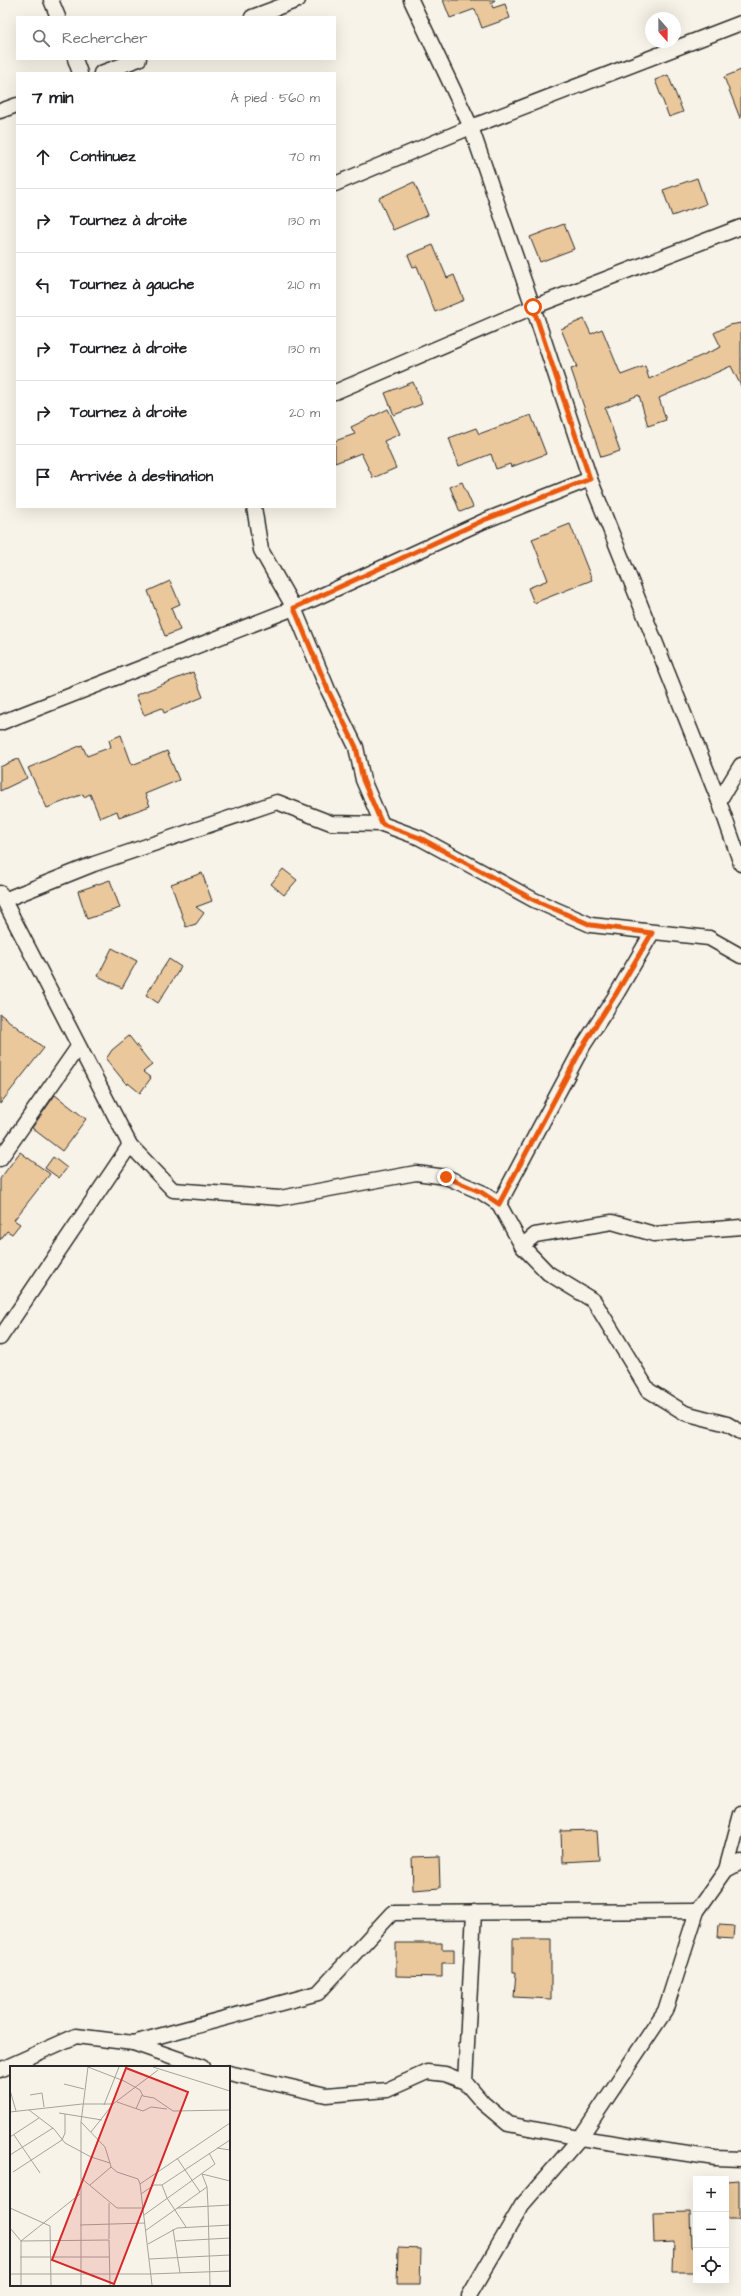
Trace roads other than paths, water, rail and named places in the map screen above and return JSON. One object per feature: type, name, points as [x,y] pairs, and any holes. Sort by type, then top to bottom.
[{"type":"street","points":[[51,0],[58,16]]},
{"type":"street","points":[[255,16],[298,0]]},
{"type":"street","points":[[411,0],[471,127],[590,479],[719,801],[741,864]]},
{"type":"street","points":[[336,184],[471,127],[741,23]]},
{"type":"street","points":[[75,60],[80,72]]},
{"type":"street","points":[[104,72],[136,60]]},
{"type":"street","points":[[0,112],[16,105]]},
{"type":"street","points":[[336,392],[533,307],[741,227]]},
{"type":"street","points":[[0,723],[294,608],[484,520],[590,479]]},
{"type":"street","points":[[254,508],[261,550],[294,608],[328,690],[356,747],[363,780],[382,824]]},
{"type":"street","points":[[719,801],[741,765]]},
{"type":"street","points":[[741,956],[709,938],[652,933],[591,925],[534,900],[420,838],[382,824],[331,823],[277,802],[2,897],[78,1047],[130,1145],[173,1190],[280,1198],[416,1174],[446,1177],[481,1192],[499,1204],[522,1246],[548,1273],[594,1301],[648,1390],[685,1413],[727,1424],[741,1432]]},
{"type":"street","points":[[499,1204],[583,1046],[652,933]]},
{"type":"street","points":[[0,1159],[78,1047]]},
{"type":"street","points":[[0,1338],[130,1145]]},
{"type":"street","points":[[522,1246],[535,1235],[612,1222],[654,1234],[741,1227]]},
{"type":"street","points":[[469,2296],[522,2205],[580,2138],[665,2011],[697,1911],[726,1870],[741,1814]]},
{"type":"street","points":[[726,1870],[741,1862]]},
{"type":"street","points":[[133,2042],[318,1993],[392,1913],[697,1911]]},
{"type":"street","points":[[465,2082],[474,1912]]},
{"type":"street","points":[[0,2070],[76,2036],[133,2042],[199,2066]]},
{"type":"street","points":[[230,2073],[326,2096],[387,2090],[426,2072],[445,2074],[465,2082],[483,2103],[508,2124],[580,2138],[715,2158],[741,2159]]}]
